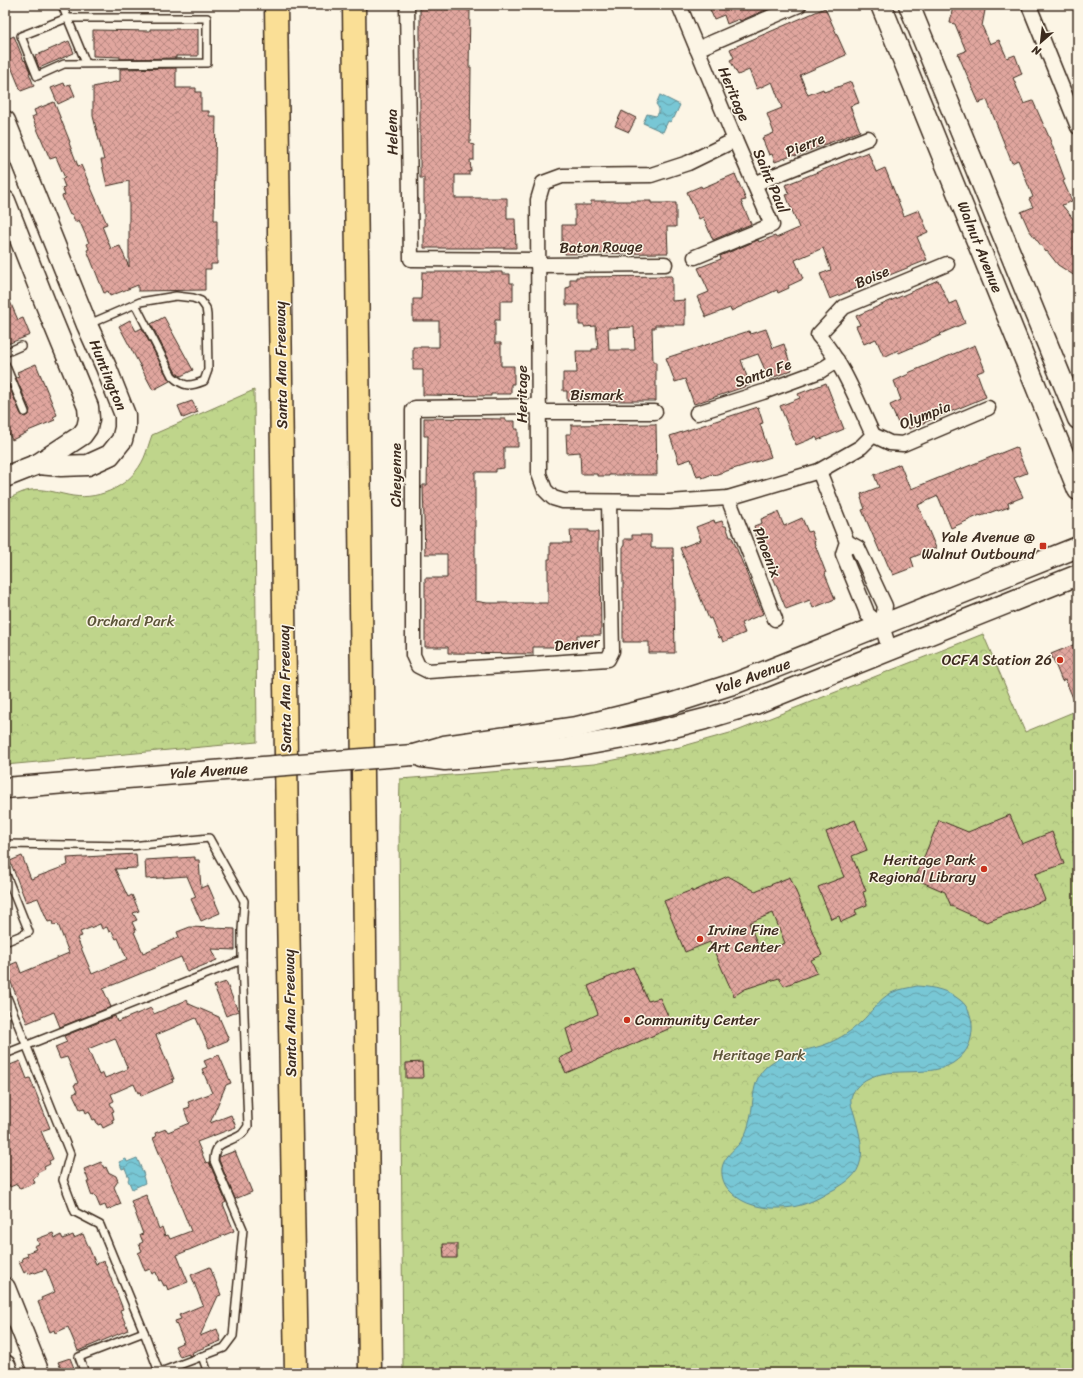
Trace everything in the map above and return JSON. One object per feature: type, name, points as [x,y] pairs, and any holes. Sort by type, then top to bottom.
[{"type":"highway","name":"Santa Ana Freeway","points":[[276,5],[296,1373]]},
{"type":"highway","points":[[354,5],[370,1373]]},
{"type":"main road","name":"Walnut Avenue","points":[[881,5],[1078,490]]},
{"type":"main road","name":"Walnut Avenue","points":[[909,5],[1078,419]]},
{"type":"main road","name":"Huntington","points":[[5,121],[125,415],[125,428],[122,440],[110,455],[88,465],[61,466],[38,464]]},
{"type":"main road","name":"Huntington","points":[[5,201],[88,407],[89,419],[82,435],[38,464]]},
{"type":"main road","points":[[5,477],[38,464]]},
{"type":"main road","name":"Yale Avenue","points":[[5,788],[413,755],[444,746],[576,727],[670,704],[736,683],[882,626],[1078,546]]},
{"type":"main road","name":"Yale Avenue","points":[[413,755],[445,760],[562,749],[646,734],[705,719],[755,704],[1078,575]]},
{"type":"main road","points":[[5,1288],[39,1373]]},
{"type":"main road","points":[[5,1366],[8,1373]]},
{"type":"street","name":"Helena","points":[[407,5],[411,260]]},
{"type":"street","name":"Heritage","points":[[679,5],[735,140],[688,163],[651,176],[562,176],[543,183],[538,200],[539,474],[545,490],[553,498],[563,501],[669,502],[728,498],[819,471],[861,447],[873,435]]},
{"type":"street","points":[[697,49],[799,5]]},
{"type":"street","points":[[1030,8],[1078,127]]},
{"type":"street","name":"Pierre","points":[[754,184],[868,138]]},
{"type":"street","name":"Saint Paul","points":[[695,257],[772,225],[735,140]]},
{"type":"street","name":"Baton Rouge","points":[[411,260],[666,264]]},
{"type":"street","name":"Boise","points":[[837,360],[818,335],[844,307],[948,264]]},
{"type":"street","points":[[837,360],[873,435]]},
{"type":"street","name":"Santa Fe","points":[[697,413],[763,392],[820,371],[837,360]]},
{"type":"street","name":"Cheyenne","points":[[418,666],[413,655],[413,410],[415,408],[539,409]]},
{"type":"street","name":"Olympia","points":[[873,435],[890,443],[903,444],[988,408]]},
{"type":"street","name":"Bismark","points":[[539,409],[655,412]]},
{"type":"street","points":[[819,471],[847,542],[858,548],[885,606],[882,626],[890,651]]},
{"type":"street","name":"Phoenix","points":[[728,498],[775,619]]},
{"type":"street","name":"Denver","points":[[418,666],[428,671],[608,659],[612,651],[609,502]]},
{"type":"lane","points":[[62,5],[86,63]]},
{"type":"lane","points":[[67,18],[207,18],[207,63],[86,63],[64,64],[37,76],[21,36],[67,18]]},
{"type":"lane","points":[[87,325],[135,304],[153,299],[176,296],[199,300],[204,303],[207,315],[209,356],[208,370],[204,381],[186,386],[179,383],[172,376],[135,304]]},
{"type":"lane","points":[[5,353],[21,346]]},
{"type":"lane","points":[[5,364],[25,412]]},
{"type":"lane","points":[[5,844],[131,846],[210,838],[244,901],[242,960],[248,1126],[243,1134],[218,1145],[214,1153],[214,1161],[243,1229],[233,1336],[224,1348],[158,1373],[144,1332],[100,1225],[75,1212],[63,1180],[70,1154],[27,1046],[7,1005],[5,992]]},
{"type":"lane","points":[[5,872],[29,932],[5,942]]},
{"type":"lane","points":[[5,1054],[242,960]]},
{"type":"lane","points":[[86,1373],[79,1357],[144,1332]]},
{"type":"lane","points":[[202,1356],[208,1373]]},
{"type":"green space","name":"Orchard Park","points":[[254,390],[257,742],[5,765],[5,500],[31,490],[41,490],[84,497],[105,493],[124,483],[139,468],[152,435]]},
{"type":"green space","name":"Heritage Park","points":[[983,634],[1025,732],[1078,710],[1078,1373],[403,1373],[399,826],[400,779],[594,764],[680,747],[737,731]]},
{"type":"water","points":[[660,95],[680,105],[674,118],[670,122],[668,121],[663,132],[643,123],[647,114],[656,116],[659,113],[656,104]]},
{"type":"water","points":[[917,986],[945,991],[966,1006],[972,1023],[969,1045],[961,1057],[942,1068],[918,1072],[894,1072],[882,1074],[871,1077],[857,1087],[852,1094],[851,1106],[855,1115],[861,1142],[861,1160],[857,1170],[851,1178],[813,1201],[787,1208],[760,1207],[747,1203],[729,1190],[722,1175],[723,1164],[746,1133],[751,1115],[757,1080],[765,1068],[779,1058],[821,1046],[837,1039],[850,1031],[865,1018],[879,1002],[891,993],[897,990]]},
{"type":"water","points":[[137,1158],[144,1175],[145,1183],[132,1189],[125,1168],[122,1169],[119,1162],[126,1159],[127,1162]]},
{"type":"building","points":[[420,5],[446,5],[446,9],[470,10],[470,144],[474,145],[474,160],[470,160],[471,171],[469,171],[469,175],[455,175],[455,198],[507,198],[507,219],[515,219],[516,248],[424,248],[424,178],[420,178]]},
{"type":"building","points":[[708,5],[777,5],[740,21],[739,19],[727,24],[724,15],[714,19]]},
{"type":"building","points":[[953,5],[986,5],[982,26],[990,44],[999,40],[1007,58],[1015,55],[1022,74],[1013,78],[1024,104],[1033,101],[1049,137],[1065,180],[1063,181],[1072,201],[1062,205],[1078,225],[1078,278],[1058,265],[1029,230],[1021,212],[1033,207],[1029,199],[1033,197],[1018,160],[1012,163],[987,100],[979,103],[958,54],[966,51],[955,24],[950,23]]},
{"type":"building","points":[[825,8],[846,55],[800,75],[808,95],[823,89],[824,92],[851,82],[859,103],[850,106],[860,131],[795,156],[794,155],[775,162],[772,154],[769,155],[762,138],[774,133],[767,114],[782,108],[773,84],[772,82],[757,89],[749,70],[738,75],[730,60],[734,58],[730,49]]},
{"type":"building","points":[[150,29],[198,29],[198,56],[120,59],[120,57],[93,56],[93,30],[150,31]]},
{"type":"building","points":[[14,36],[30,72],[29,73],[34,86],[21,91],[5,52],[5,40]]},
{"type":"building","points":[[69,41],[74,53],[39,68],[35,56]]},
{"type":"building","points":[[176,68],[176,88],[196,88],[196,92],[201,92],[201,111],[209,111],[209,116],[216,116],[214,220],[217,220],[217,264],[211,264],[211,269],[205,269],[205,290],[138,291],[138,285],[110,296],[108,291],[104,293],[87,250],[89,249],[87,244],[89,243],[79,220],[75,222],[72,214],[70,215],[66,206],[62,196],[65,195],[62,188],[65,187],[62,179],[65,178],[56,157],[50,159],[32,117],[36,115],[34,110],[54,102],[78,166],[81,165],[107,224],[102,226],[111,249],[120,246],[129,267],[129,181],[107,186],[101,160],[104,160],[93,116],[93,87],[120,81],[120,69]]},
{"type":"building","points":[[64,83],[65,86],[70,84],[75,96],[58,104],[51,88]]},
{"type":"building","points":[[622,111],[636,118],[629,132],[615,126]]},
{"type":"building","points":[[868,152],[876,172],[885,168],[904,216],[919,210],[928,232],[917,237],[927,260],[830,299],[820,274],[831,270],[823,248],[795,260],[803,279],[788,286],[789,288],[778,293],[777,290],[731,311],[730,308],[706,317],[697,297],[709,292],[698,268],[721,259],[720,256],[758,240],[759,242],[775,236],[776,238],[799,228],[786,195],[789,194],[785,185]]},
{"type":"building","points":[[735,174],[746,200],[741,201],[751,224],[713,240],[703,217],[699,219],[687,192],[701,186],[702,188]]},
{"type":"building","points":[[591,201],[651,201],[651,203],[676,203],[676,227],[667,227],[668,253],[565,254],[565,244],[562,244],[562,225],[575,225],[575,205],[591,205]]},
{"type":"building","points":[[422,272],[502,272],[502,274],[510,274],[510,283],[513,283],[513,301],[500,301],[500,320],[495,320],[495,343],[501,343],[501,366],[514,366],[514,384],[511,384],[511,394],[491,394],[491,396],[423,395],[423,370],[413,370],[413,347],[439,347],[439,321],[413,321],[413,299],[421,299]]},
{"type":"building","points":[[672,276],[672,301],[685,300],[685,325],[655,325],[655,328],[652,328],[653,362],[656,362],[656,401],[567,401],[567,391],[563,391],[563,373],[577,373],[576,351],[592,351],[592,349],[598,349],[596,326],[584,327],[584,325],[579,325],[579,305],[566,305],[566,288],[570,287],[570,279],[576,279],[576,277]],"holes":[[[634,327],[635,350],[609,350],[608,328]]]},
{"type":"building","points":[[938,280],[949,304],[956,301],[965,323],[899,353],[898,350],[884,357],[876,339],[864,344],[856,326],[860,325],[856,316]]},
{"type":"building","points":[[5,290],[18,320],[23,318],[30,335],[5,345]]},
{"type":"building","points":[[164,317],[193,370],[181,376],[176,373],[151,324]]},
{"type":"building","points":[[130,320],[136,331],[142,328],[170,381],[153,390],[119,326]]},
{"type":"building","points":[[766,329],[773,348],[784,344],[792,370],[769,379],[758,354],[741,360],[750,385],[694,404],[685,379],[675,382],[666,358],[749,331],[750,334]]},
{"type":"building","points":[[975,345],[985,370],[977,373],[986,397],[909,429],[906,419],[898,423],[890,405],[901,400],[894,381],[909,374],[908,373]]},
{"type":"building","points":[[36,364],[57,415],[53,417],[55,420],[28,431],[12,440],[8,432],[5,433],[5,383],[7,382],[21,414],[24,417],[29,415],[30,410],[16,378],[19,377],[17,372]]},
{"type":"building","points":[[826,383],[844,429],[818,440],[816,437],[796,445],[780,406],[800,398],[798,394]]},
{"type":"building","points":[[192,401],[198,412],[183,418],[178,406]]},
{"type":"building","points":[[758,407],[763,423],[760,424],[771,457],[702,478],[701,476],[697,477],[691,459],[679,463],[670,436]]},
{"type":"building","points":[[424,418],[506,419],[506,421],[515,421],[515,429],[518,429],[518,447],[504,447],[504,468],[496,469],[496,472],[475,472],[475,601],[487,603],[548,603],[548,559],[550,559],[550,543],[571,543],[570,530],[589,530],[589,532],[598,532],[598,552],[600,552],[601,635],[577,635],[577,647],[533,647],[533,654],[448,653],[448,647],[425,647],[425,578],[447,578],[447,554],[425,554],[423,485],[427,485],[428,436],[424,436]]},
{"type":"building","points":[[656,424],[657,475],[597,476],[597,474],[581,474],[580,452],[567,453],[566,434],[571,434],[571,425]]},
{"type":"building","points":[[1016,447],[1027,473],[1014,478],[1023,497],[1008,503],[1009,507],[981,516],[980,515],[951,528],[938,496],[918,505],[936,548],[911,558],[914,567],[893,575],[882,551],[880,552],[862,510],[865,509],[861,494],[879,487],[874,475],[900,464],[911,489]]},
{"type":"building","points":[[778,512],[784,526],[802,518],[808,532],[811,531],[835,599],[813,608],[810,600],[786,609],[755,533],[754,526],[762,523],[761,519]]},
{"type":"building","points":[[714,520],[715,523],[722,521],[724,526],[726,526],[730,537],[732,537],[763,614],[741,623],[745,633],[723,642],[721,637],[719,638],[711,618],[709,619],[680,548],[701,540],[696,527]]},
{"type":"building","points":[[632,535],[651,535],[651,548],[673,548],[675,653],[649,653],[649,642],[623,642],[623,546],[624,539],[632,539]]},
{"type":"building","points":[[1078,643],[1078,710],[1065,679],[1062,681],[1051,654]]},
{"type":"building","name":"Heritage Park Regional Library","points":[[1010,815],[1022,844],[1052,832],[1064,864],[1035,874],[1045,900],[987,922],[951,906],[945,892],[915,879],[939,820],[968,832]]},
{"type":"building","points":[[855,820],[867,850],[852,856],[866,891],[863,892],[867,905],[855,910],[857,915],[841,922],[839,916],[831,919],[818,887],[844,877],[826,832]]},
{"type":"building","points":[[136,854],[137,868],[115,869],[128,897],[132,895],[139,911],[133,913],[137,920],[132,922],[136,931],[134,932],[143,953],[179,937],[177,932],[190,927],[235,929],[235,950],[212,949],[217,960],[187,972],[181,957],[103,989],[111,1007],[60,1027],[54,1012],[27,1023],[5,967],[17,962],[21,973],[69,953],[58,924],[53,925],[52,921],[48,922],[38,898],[26,902],[10,861],[22,856],[31,879],[68,865],[67,858]],"holes":[[[100,924],[102,929],[107,927],[109,932],[112,931],[116,939],[118,938],[127,959],[92,974],[77,938],[82,936],[80,932]]]},
{"type":"building","points":[[195,857],[195,860],[199,860],[201,888],[208,885],[220,913],[201,921],[191,899],[196,897],[187,876],[146,879],[145,860]]},
{"type":"building","name":"Irvine Fine Art Center","points":[[728,876],[755,891],[790,877],[822,955],[811,960],[817,973],[784,986],[779,978],[745,989],[734,996],[710,942],[685,952],[664,901],[692,890],[692,892]],"holes":[[[773,913],[785,943],[761,953],[749,923]]]},
{"type":"building","name":"Community Center","points":[[633,967],[648,1001],[660,998],[673,1027],[566,1073],[559,1058],[573,1052],[566,1029],[598,1014],[588,986]]},
{"type":"building","points":[[226,982],[238,1011],[226,1016],[214,986]]},
{"type":"building","points":[[187,1000],[189,1004],[219,1017],[229,1040],[209,1048],[196,1018],[156,1035],[174,1079],[172,1079],[173,1082],[141,1096],[134,1084],[111,1094],[114,1101],[110,1103],[114,1111],[112,1112],[114,1119],[112,1120],[113,1123],[103,1128],[101,1124],[98,1125],[95,1119],[93,1120],[89,1111],[86,1113],[84,1108],[80,1109],[73,1094],[77,1092],[74,1085],[78,1083],[67,1057],[60,1059],[55,1047],[67,1042],[64,1036],[115,1016],[117,1022],[151,1008],[154,1014]],"holes":[[[115,1038],[128,1069],[105,1078],[103,1073],[99,1075],[88,1049]]]},
{"type":"building","points":[[219,1055],[231,1083],[226,1085],[210,1123],[231,1115],[236,1127],[197,1142],[206,1163],[209,1162],[226,1202],[223,1204],[234,1231],[177,1255],[188,1282],[168,1290],[166,1285],[164,1286],[161,1280],[159,1281],[156,1272],[152,1274],[150,1269],[145,1271],[138,1253],[142,1251],[139,1244],[143,1242],[140,1235],[143,1234],[131,1201],[146,1195],[159,1229],[162,1227],[165,1236],[168,1235],[170,1239],[191,1231],[153,1138],[156,1137],[155,1133],[166,1129],[168,1132],[189,1123],[184,1109],[190,1107],[188,1102],[212,1093],[202,1069],[207,1067],[204,1061]]},
{"type":"building","points":[[20,1061],[27,1079],[30,1078],[50,1128],[41,1131],[53,1159],[49,1161],[50,1164],[44,1167],[45,1169],[37,1173],[38,1176],[33,1178],[35,1183],[20,1189],[17,1184],[10,1187],[9,1184],[5,1185],[5,1067]]},
{"type":"building","points":[[422,1062],[423,1078],[406,1078],[406,1063]]},
{"type":"building","points":[[235,1151],[252,1192],[235,1199],[219,1157]]},
{"type":"building","points":[[101,1162],[104,1168],[106,1167],[108,1172],[116,1176],[118,1181],[114,1187],[121,1204],[107,1210],[105,1205],[100,1207],[95,1195],[92,1196],[84,1169]]},
{"type":"building","points":[[53,1233],[55,1238],[61,1235],[63,1239],[73,1235],[74,1238],[83,1234],[96,1264],[104,1261],[123,1309],[120,1310],[128,1330],[78,1351],[68,1327],[55,1333],[54,1330],[50,1332],[38,1302],[42,1300],[41,1298],[55,1292],[46,1269],[35,1273],[28,1274],[27,1271],[24,1273],[19,1262],[23,1261],[22,1258],[28,1256],[27,1253],[36,1249],[34,1246],[39,1244],[37,1239]]},
{"type":"building","points":[[443,1244],[457,1244],[457,1258],[444,1258]]},
{"type":"building","points":[[210,1267],[221,1295],[218,1296],[200,1336],[217,1329],[221,1341],[193,1352],[192,1355],[189,1356],[189,1354],[180,1357],[175,1346],[184,1342],[175,1321],[181,1319],[179,1315],[203,1305],[191,1275]]},
{"type":"building","points":[[70,1358],[76,1373],[63,1373],[58,1362]]},
{"type":"place","name":"Yale Avenue @ Walnut Outbound","points":[[1043,546]]},
{"type":"place","name":"OCFA Station 26","points":[[1060,660]]},
{"type":"place","name":"Heritage Park Regional Library","points":[[984,869]]},
{"type":"place","name":"Irvine Fine Art Center","points":[[700,939]]},
{"type":"place","name":"Community Center","points":[[627,1020]]}]
